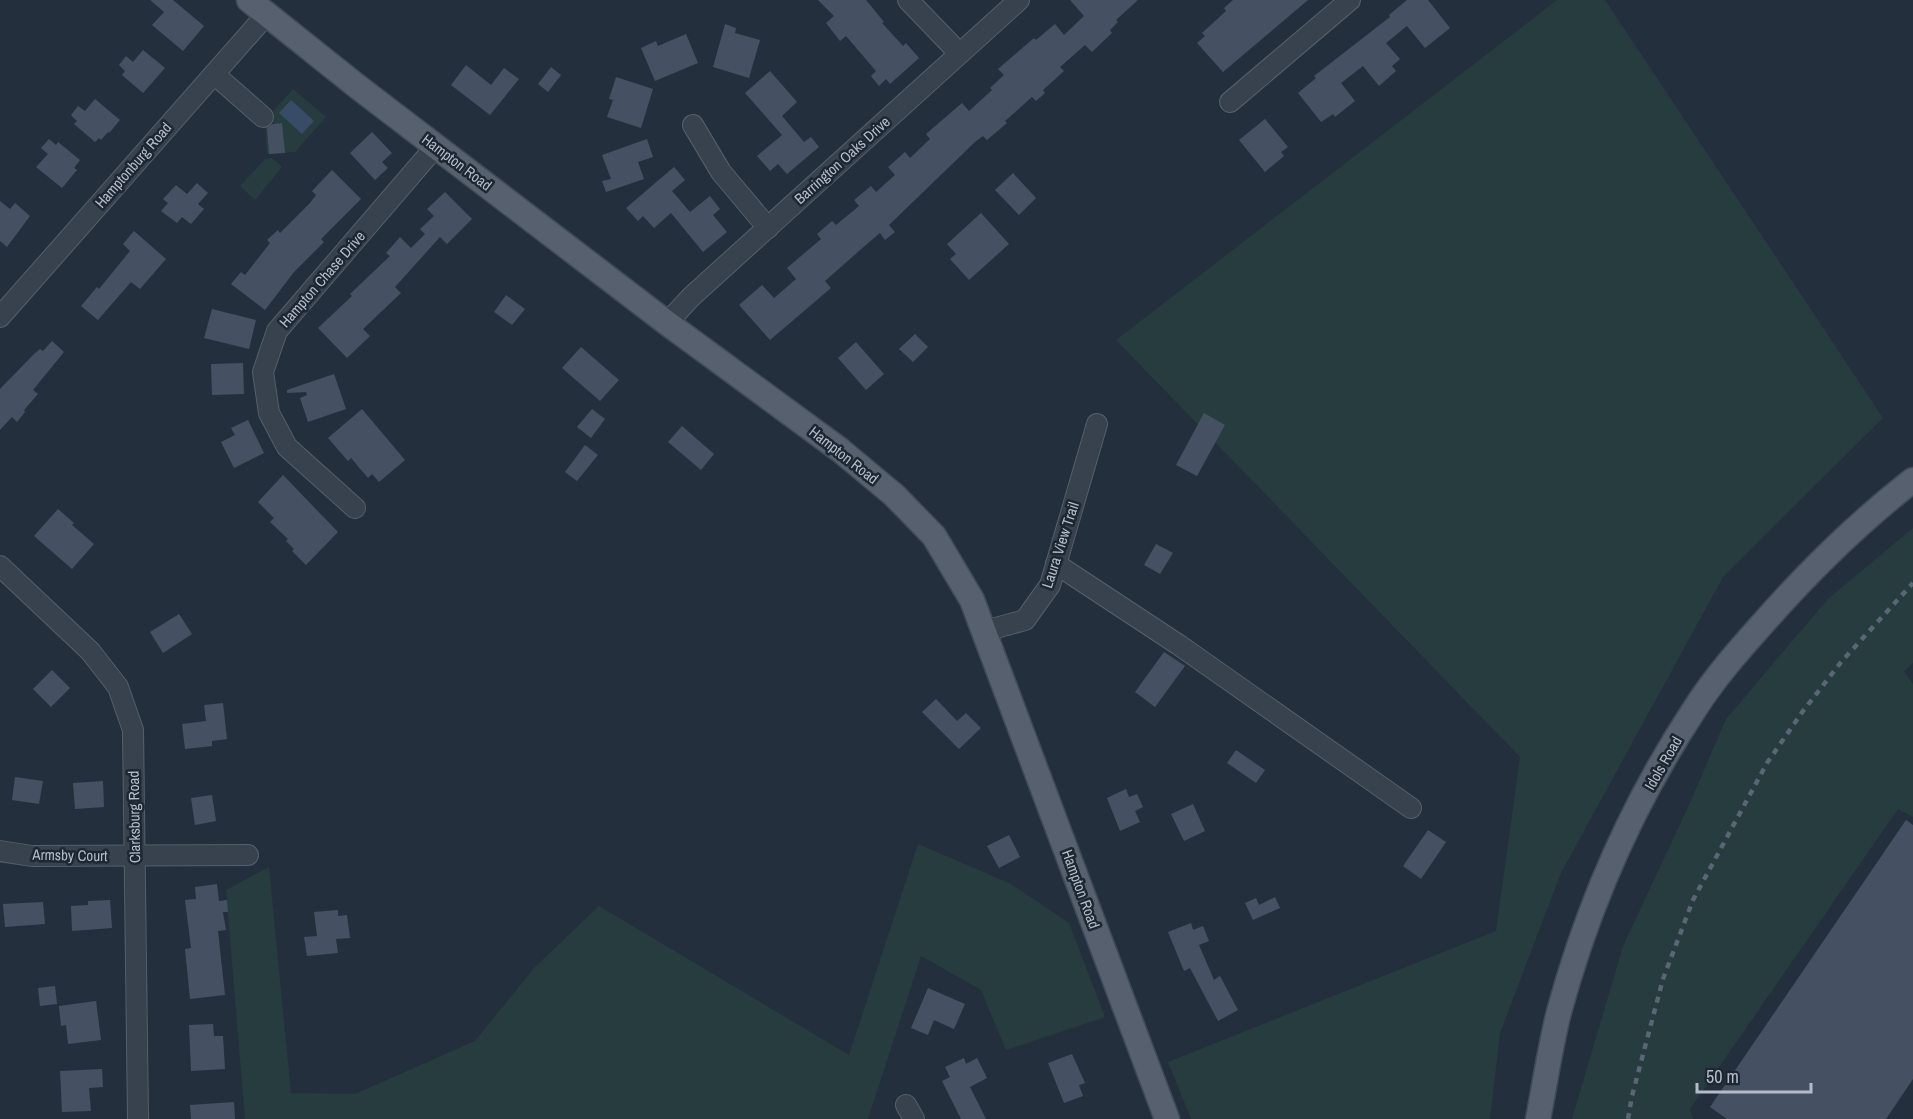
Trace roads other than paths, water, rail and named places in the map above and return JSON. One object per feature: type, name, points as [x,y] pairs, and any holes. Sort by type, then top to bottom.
[{"type":"main road","name":"Hampton Road","points":[[258,7],[358,87],[667,323],[840,450],[894,495],[934,536],[972,600],[1167,1119]]},
{"type":"main road","name":"Idols Road","points":[[1538,1119],[1559,1013],[1574,964],[1612,860],[1629,822],[1662,762],[1694,709],[1759,627],[1803,578],[1881,506],[1913,480]]},
{"type":"street","points":[[908,0],[959,53]]},
{"type":"street","name":"Barrington Oaks Drive","points":[[667,323],[691,297],[1019,0]]},
{"type":"street","points":[[1230,102],[1350,0]]},
{"type":"street","name":"Hamptonburg Road","points":[[0,317],[214,74],[258,7]]},
{"type":"street","points":[[214,74],[263,117]]},
{"type":"street","points":[[693,125],[721,172],[768,228]]},
{"type":"street","name":"Hampton Chase Drive","points":[[355,508],[287,447],[269,413],[263,372],[277,331],[436,146]]},
{"type":"street","name":"Laura View Trail","points":[[984,631],[1025,620],[1050,585],[1097,424]]},
{"type":"street","points":[[1056,564],[1179,645],[1412,807]]},
{"type":"street","name":"Clarksburg Road","points":[[0,566],[90,651],[118,687],[133,730],[138,1119]]},
{"type":"street","name":"Armsby Court","points":[[0,851],[32,856],[248,855]]},
{"type":"water","points":[[291,100],[314,121],[302,134],[279,113]]},
{"type":"railway","points":[[1628,1119],[1663,979],[1693,900],[1767,763],[1803,711],[1842,661],[1913,583]]}]
